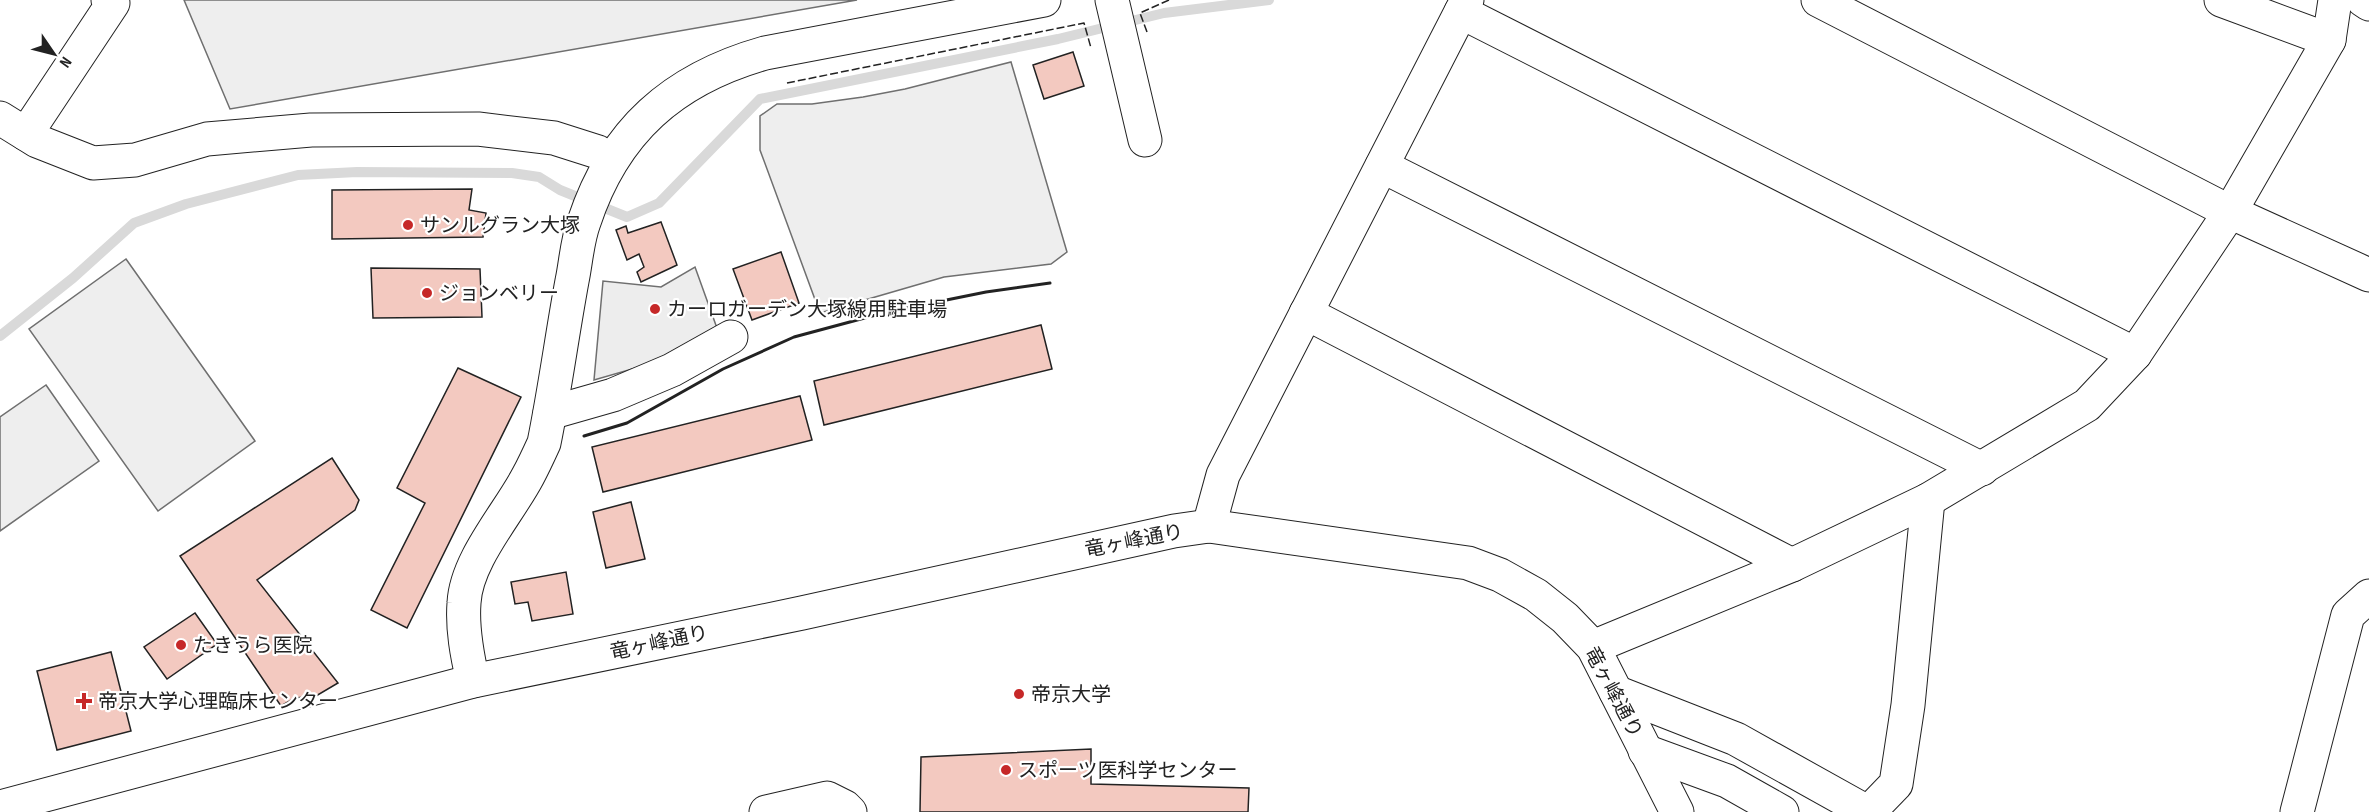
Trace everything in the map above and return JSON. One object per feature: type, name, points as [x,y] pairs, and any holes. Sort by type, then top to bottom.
[{"type":"street","points":[[108,0],[114,3],[13,126],[37,141],[93,163],[135,160],[207,139],[323,129],[478,129],[554,138],[598,152],[606,171]]},
{"type":"street","points":[[473,681],[466,651],[464,602],[470,578],[483,550],[529,476],[544,442],[583,224],[606,171],[634,130],[678,90],[734,61],[765,53],[1044,0]]},
{"type":"street","points":[[1818,0],[2230,212],[2369,275]]},
{"type":"street","points":[[2221,0],[2329,40]]},
{"type":"street","points":[[1593,647],[1791,565],[1928,500],[2087,405],[2135,354],[2230,212],[2329,40],[2335,0]]},
{"type":"street","points":[[2363,0],[2369,4]]},
{"type":"street","points":[[1209,526],[1223,476],[1464,6],[2135,354]]},
{"type":"street","points":[[1117,19],[1145,140]]},
{"type":"street","points":[[1382,166],[1982,469]]},
{"type":"street","points":[[1306,313],[1791,565]]},
{"type":"street","points":[[550,413],[613,396],[672,370],[731,337]]},
{"type":"street","points":[[1616,692],[1736,739],[1868,812],[1896,784],[1908,705],[1928,500]]},
{"type":"street","name":"竜ヶ峰通り","points":[[0,807],[473,681],[1174,531],[1209,526],[1468,563],[1500,575],[1536,595],[1565,618],[1593,647],[1677,812]]},
{"type":"street","points":[[2297,812],[2348,615],[2369,596]]},
{"type":"street","points":[[1646,752],[1727,781],[1782,812]]},
{"type":"street","points":[[766,812],[827,798],[850,812]]},
{"type":"shaded area","points":[[184,0],[857,0],[230,109]]},
{"type":"shaded area","points":[[1011,62],[1067,252],[1051,264],[944,277],[820,313],[760,150],[760,116],[777,104],[812,104],[863,97],[905,89]]},
{"type":"shaded area","points":[[126,259],[255,441],[158,511],[29,329]]},
{"type":"shaded area","name":"カーロガーデン大塚線用駐車場","points":[[695,267],[718,331],[667,359],[594,380],[603,281],[661,287]]},
{"type":"shaded area","points":[[46,385],[99,461],[0,531],[0,417]]},
{"type":"building","points":[[1073,52],[1084,86],[1044,99],[1033,65]]},
{"type":"building","name":"サンルグラン大塚","points":[[472,189],[469,210],[486,213],[483,237],[332,239],[332,190]]},
{"type":"building","points":[[661,222],[677,265],[641,282],[637,272],[644,267],[639,254],[627,260],[616,230],[626,226],[628,233]]},
{"type":"building","points":[[781,252],[799,303],[752,320],[733,269]]},
{"type":"building","name":"ジョンベリー","points":[[371,268],[480,269],[482,317],[373,318]]},
{"type":"building","points":[[1041,325],[1052,369],[824,425],[814,381]]},
{"type":"building","points":[[458,368],[521,397],[407,628],[371,610],[425,503],[397,488]]},
{"type":"building","points":[[800,396],[812,440],[603,492],[592,447]]},
{"type":"building","points":[[332,458],[359,500],[355,510],[257,580],[338,683],[316,696],[295,698],[281,706],[180,556]]},
{"type":"building","points":[[631,502],[645,559],[606,568],[593,512]]},
{"type":"building","points":[[566,572],[573,614],[532,621],[528,602],[515,604],[511,582]]},
{"type":"building","name":"たきうら医院","points":[[195,613],[217,644],[167,679],[144,647]]},
{"type":"building","name":"帝京大学心理臨床センター","points":[[111,652],[131,731],[57,750],[37,671]]},
{"type":"building","name":"スポーツ医科学センター","points":[[1091,749],[1091,784],[1249,788],[1248,812],[920,812],[921,757]]},
{"type":"waterway","points":[[0,336],[73,278],[134,223],[186,204],[298,175],[357,172],[512,173],[539,177],[560,190],[627,217],[659,203],[760,99],[1058,39],[1164,13],[1269,0]]},
{"type":"fence","points":[[1147,32],[1140,13],[1169,0]]},
{"type":"fence","points":[[787,83],[1084,23],[1091,48]]},
{"type":"wall","points":[[584,436],[627,423],[723,369],[794,337],[887,312],[986,292],[1050,283]]},
{"type":"place","name":"サンルグラン大塚","points":[[408,225]]},
{"type":"place","name":"ジョンベリー","points":[[427,293]]},
{"type":"place","name":"カーロガーデン大塚線用駐車場","points":[[655,309]]},
{"type":"place","name":"たきうら医院","points":[[181,645]]},
{"type":"place","name":"帝京大学","points":[[1019,694]]},
{"type":"place","name":"帝京大学心理臨床センター","points":[[84,701]]},
{"type":"place","name":"スポーツ医科学センター","points":[[1006,770]]}]
